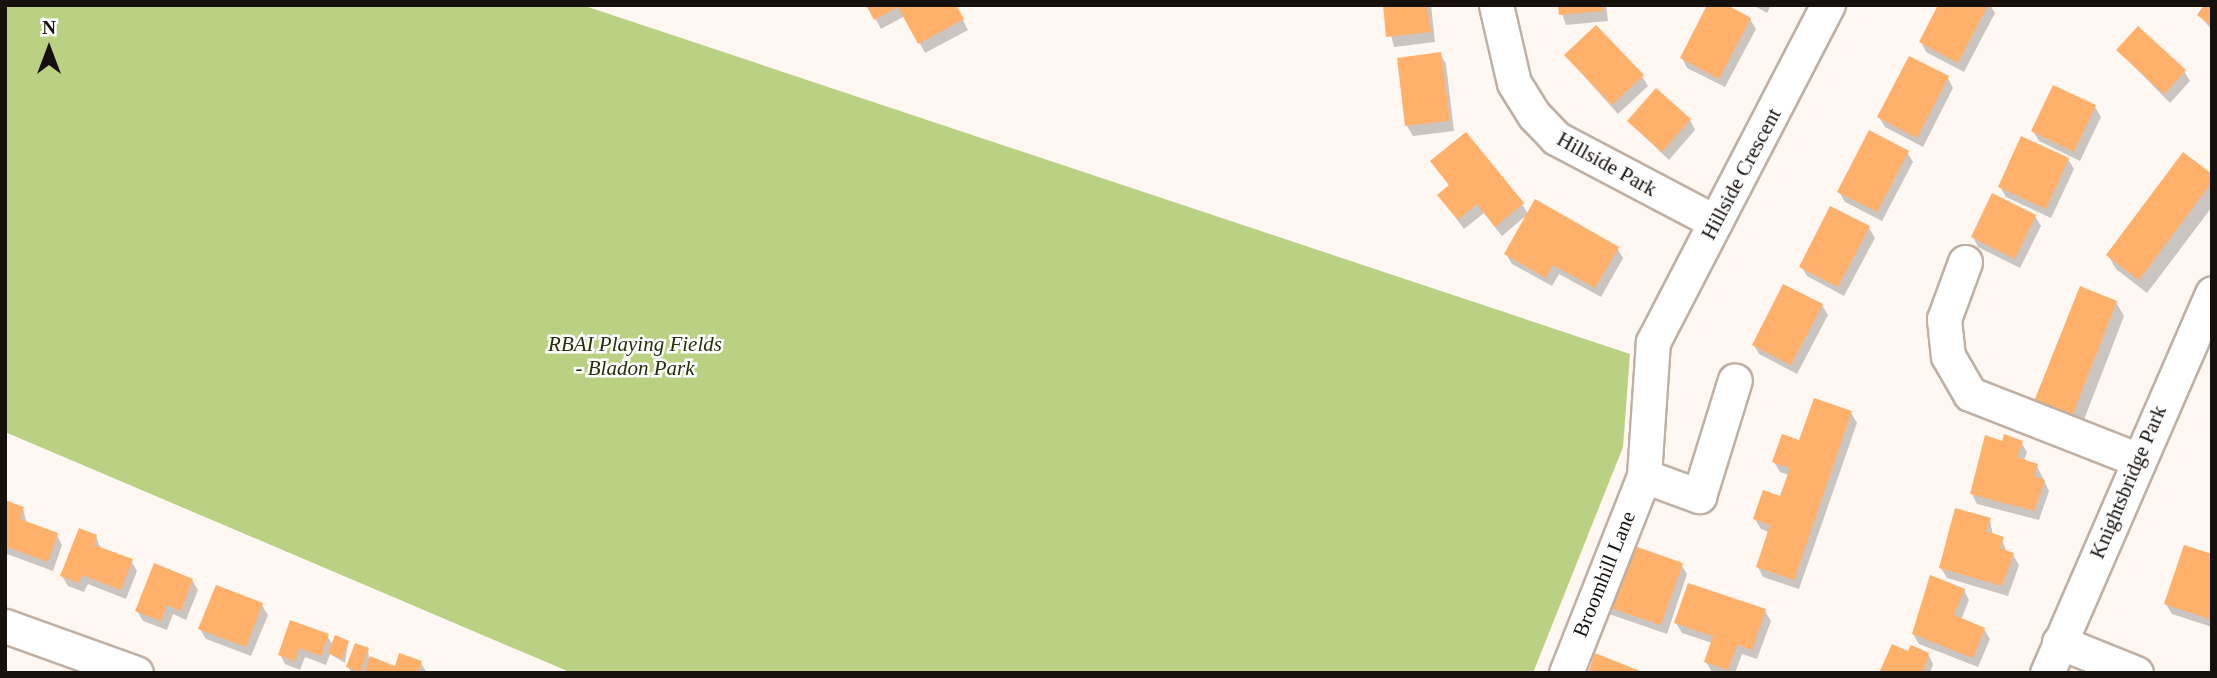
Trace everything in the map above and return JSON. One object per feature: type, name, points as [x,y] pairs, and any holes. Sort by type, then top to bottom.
[{"type":"street","name":"Hillside Park","points":[[1496,5],[1514,83],[1534,115],[1556,138],[1716,222]]},
{"type":"street","name":"Hillside Crescent","points":[[1653,342],[1828,5]]},
{"type":"street","points":[[1965,262],[1944,319],[1948,356],[1970,394],[2138,460]]},
{"type":"street","name":"Knightsbridge Park","points":[[2046,673],[2212,293]]},
{"type":"street","name":"Broomhill Lane","points":[[1566,673],[1644,477],[1653,342]]},
{"type":"street","points":[[1644,477],[1699,496],[1735,380]]},
{"type":"street","points":[[5,626],[136,673]]},
{"type":"street","points":[[2059,642],[2136,673]]},
{"type":"green space","name":"RBAI Playing Fields - Bladon Park","points":[[5,5],[582,5],[1630,354],[1623,447],[1533,673],[572,673],[5,432]]},
{"type":"building","points":[[866,5],[956,5],[964,19],[918,44],[898,7],[874,20]]},
{"type":"building","points":[[1383,5],[1427,5],[1431,32],[1386,37]]},
{"type":"building","points":[[1558,5],[1602,5],[1603,11],[1559,15]]},
{"type":"building","points":[[1707,5],[1727,5],[1751,18],[1719,79],[1680,58]]},
{"type":"building","points":[[1938,5],[1988,5],[1958,63],[1919,42]]},
{"type":"building","points":[[2204,5],[2212,5],[2212,26],[2197,15]]},
{"type":"building","points":[[1596,25],[1644,75],[1612,105],[1564,55]]},
{"type":"building","points":[[2138,26],[2186,70],[2164,94],[2116,50]]},
{"type":"building","points":[[1441,52],[1450,121],[1405,126],[1397,58]]},
{"type":"building","points":[[1909,56],[1949,76],[1917,138],[1877,117]]},
{"type":"building","points":[[2053,85],[2096,105],[2074,152],[2031,131]]},
{"type":"building","points":[[1656,88],[1691,119],[1662,152],[1627,121]]},
{"type":"building","points":[[1869,130],[1909,151],[1877,212],[1837,192]]},
{"type":"building","points":[[1466,132],[1524,203],[1495,227],[1477,204],[1458,220],[1437,195],[1449,185],[1430,161]]},
{"type":"building","points":[[2021,136],[2069,158],[2046,209],[1998,187]]},
{"type":"building","points":[[2183,152],[2212,174],[2212,182],[2139,280],[2106,255]]},
{"type":"building","points":[[1992,193],[2036,215],[2015,259],[1971,237]]},
{"type":"building","points":[[1535,199],[1619,247],[1595,288],[1553,265],[1546,278],[1504,254]]},
{"type":"building","points":[[1830,206],[1870,226],[1838,287],[1799,267]]},
{"type":"building","points":[[1783,284],[1823,304],[1791,365],[1752,345]]},
{"type":"building","points":[[2080,286],[2117,301],[2069,424],[2031,409]]},
{"type":"building","points":[[1814,398],[1852,411],[1794,580],[1756,567],[1770,525],[1753,519],[1763,490],[1780,496],[1790,468],[1772,462],[1782,434],[1799,440]]},
{"type":"building","points":[[2004,434],[2023,441],[2017,457],[2038,464],[2034,476],[2045,480],[2034,511],[1970,494],[1985,435],[2002,441]]},
{"type":"building","points":[[5,500],[24,507],[20,519],[58,533],[48,562],[5,546]]},
{"type":"building","points":[[1955,508],[1991,518],[1986,531],[2004,537],[2000,548],[2014,553],[2002,586],[1939,568]]},
{"type":"building","points":[[79,528],[97,535],[94,545],[133,559],[121,590],[82,575],[79,583],[60,576]]},
{"type":"building","points":[[1623,542],[1683,563],[1661,625],[1601,605]]},
{"type":"building","points":[[2184,545],[2212,554],[2212,620],[2164,604]]},
{"type":"building","points":[[154,563],[193,579],[181,611],[167,605],[161,621],[135,611]]},
{"type":"building","points":[[1930,575],[1965,589],[1954,615],[1985,628],[1973,658],[1912,634]]},
{"type":"building","points":[[1688,583],[1766,609],[1752,650],[1737,645],[1728,670],[1704,662],[1713,636],[1674,623]]},
{"type":"building","points":[[216,585],[263,603],[246,647],[198,629]]},
{"type":"building","points":[[290,620],[329,634],[321,656],[299,648],[295,661],[278,655]]},
{"type":"building","points":[[335,635],[349,641],[342,659],[328,653]]},
{"type":"building","points":[[355,643],[369,648],[360,672],[346,667]]},
{"type":"building","points":[[1892,644],[1908,651],[1911,645],[1929,653],[1923,673],[1879,673]]},
{"type":"building","points":[[399,653],[422,661],[418,673],[364,673],[370,656],[395,666]]},
{"type":"building","points":[[1595,653],[1645,673],[1588,673]]}]
